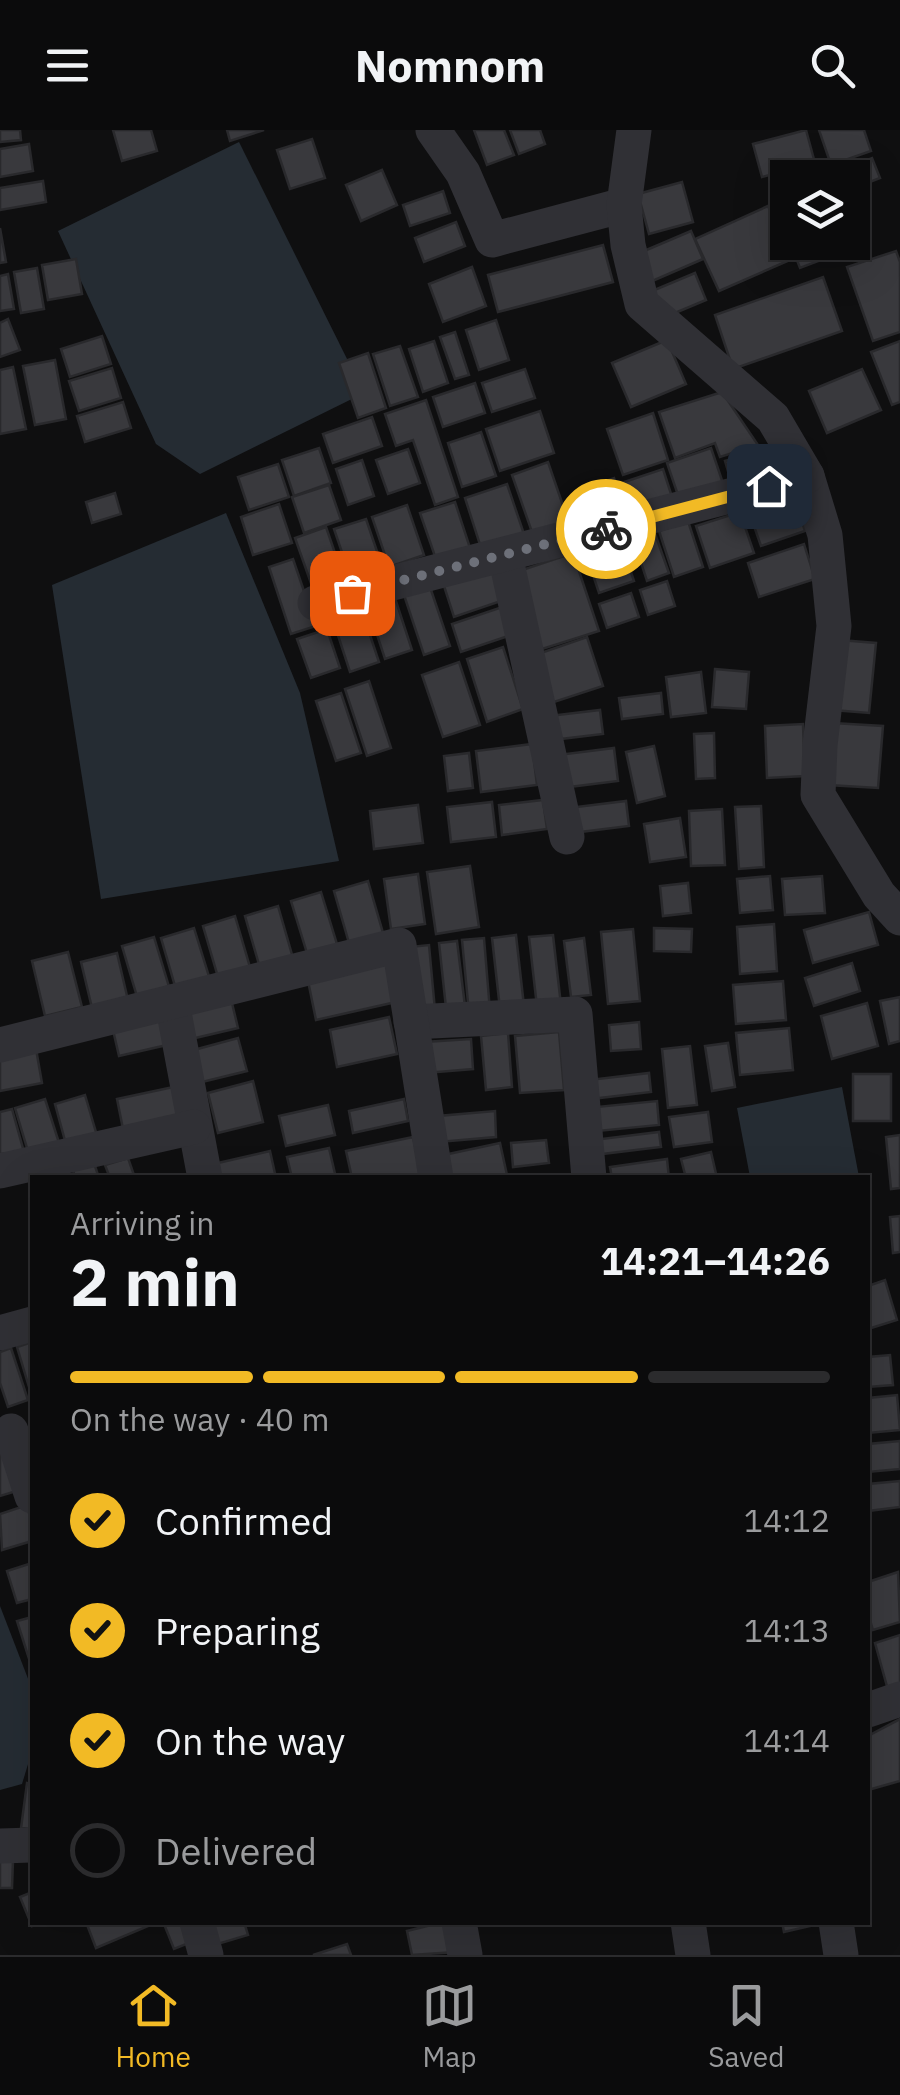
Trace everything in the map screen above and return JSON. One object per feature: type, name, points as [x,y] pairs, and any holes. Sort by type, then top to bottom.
[{"type":"street","points":[[432,130],[464,172],[492,240],[624,205]]},
{"type":"street","points":[[634,130],[624,205],[628,244],[642,304],[773,418],[807,476],[825,535],[834,626],[818,794],[879,895],[900,918]]},
{"type":"street","points":[[314,603],[807,476]]},
{"type":"street","points":[[505,555],[567,837]]},
{"type":"street","points":[[0,1045],[399,945],[436,1175]]},
{"type":"street","points":[[172,1002],[204,1175]]},
{"type":"street","points":[[411,1022],[574,1014],[589,1175]]},
{"type":"street","points":[[0,1170],[194,1127]]},
{"type":"street","points":[[0,1333],[30,1325]]},
{"type":"street","points":[[14,1429],[30,1489]]},
{"type":"street","points":[[870,1709],[900,1699]]},
{"type":"street","points":[[0,1846],[30,1845]]},
{"type":"street","points":[[198,1925],[206,1955]]},
{"type":"street","points":[[460,1925],[466,1955]]},
{"type":"street","points":[[688,1925],[692,1955]]},
{"type":"street","points":[[836,1925],[841,1955]]},
{"type":"shaded area","points":[[239,142],[364,393],[200,474],[156,444],[58,231]]},
{"type":"shaded area","points":[[226,513],[300,693],[339,861],[101,899],[52,585]]},
{"type":"shaded area","points":[[842,1087],[859,1175],[750,1175],[737,1108]]},
{"type":"shaded area","points":[[0,1606],[30,1684],[30,1758],[22,1784],[0,1790]]},
{"type":"building","points":[[0,130],[20,130],[21,140],[0,142]]},
{"type":"building","points":[[113,130],[151,130],[157,151],[122,161]]},
{"type":"building","points":[[227,130],[264,130],[230,141]]},
{"type":"building","points":[[474,130],[504,130],[514,155],[487,165]]},
{"type":"building","points":[[510,130],[540,130],[545,144],[519,154]]},
{"type":"building","points":[[806,130],[814,160],[770,160],[770,175],[762,177],[753,144]]},
{"type":"building","points":[[819,130],[864,130],[871,151],[845,160],[829,160]]},
{"type":"building","points":[[312,139],[325,178],[290,189],[277,150]]},
{"type":"building","points":[[29,144],[33,171],[0,177],[0,149]]},
{"type":"building","points":[[872,158],[880,178],[870,182],[867,160]]},
{"type":"building","points":[[382,170],[397,205],[361,221],[346,185]]},
{"type":"building","points":[[43,181],[46,202],[0,210],[0,188]]},
{"type":"building","points":[[682,182],[693,222],[649,234],[638,194]]},
{"type":"building","points":[[443,191],[450,213],[410,226],[403,205]]},
{"type":"building","points":[[768,206],[770,260],[790,260],[719,291],[695,239]]},
{"type":"building","points":[[456,222],[465,246],[424,262],[415,238]]},
{"type":"building","points":[[0,228],[6,262],[0,263]]},
{"type":"building","points":[[691,231],[703,259],[650,282],[637,254]]},
{"type":"building","points":[[603,245],[613,282],[498,312],[488,275]]},
{"type":"building","points":[[896,251],[900,262],[900,332],[873,341],[847,267]]},
{"type":"building","points":[[76,259],[82,294],[48,300],[42,265]]},
{"type":"building","points":[[797,260],[821,260],[800,268]]},
{"type":"building","points":[[472,267],[486,306],[443,322],[429,284]]},
{"type":"building","points":[[37,268],[44,309],[21,313],[14,272]]},
{"type":"building","points":[[695,273],[706,300],[663,318],[652,291]]},
{"type":"building","points":[[8,274],[14,309],[0,311],[0,276]]},
{"type":"building","points":[[823,277],[842,331],[733,369],[715,315]]},
{"type":"building","points":[[8,319],[20,350],[0,357],[0,323]]},
{"type":"building","points":[[496,320],[509,360],[479,370],[466,330]]},
{"type":"building","points":[[455,332],[469,375],[455,379],[440,337]]},
{"type":"building","points":[[102,336],[111,364],[70,377],[61,349]]},
{"type":"building","points":[[667,340],[686,384],[631,407],[612,363]]},
{"type":"building","points":[[434,341],[448,383],[423,392],[409,349]]},
{"type":"building","points":[[900,341],[900,402],[892,405],[871,352]]},
{"type":"building","points":[[400,346],[418,397],[390,406],[373,354]]},
{"type":"building","points":[[368,353],[386,408],[358,418],[339,363]]},
{"type":"building","points":[[55,360],[66,419],[35,425],[23,366]]},
{"type":"building","points":[[13,367],[26,429],[0,434],[0,370]]},
{"type":"building","points":[[112,368],[121,398],[79,411],[69,381]]},
{"type":"building","points":[[525,369],[535,398],[492,412],[482,383]]},
{"type":"building","points":[[862,369],[881,410],[827,433],[809,391]]},
{"type":"building","points":[[475,383],[485,413],[443,427],[433,397]]},
{"type":"building","points":[[722,392],[758,445],[720,457],[715,443],[675,458],[659,412]]},
{"type":"building","points":[[426,400],[458,497],[435,505],[413,440],[396,446],[385,414]]},
{"type":"building","points":[[123,402],[131,428],[85,442],[77,416]]},
{"type":"building","points":[[540,411],[554,453],[500,471],[486,429]]},
{"type":"building","points":[[653,413],[668,460],[623,475],[607,429]]},
{"type":"building","points":[[372,417],[382,446],[333,463],[323,434]]},
{"type":"building","points":[[481,432],[496,476],[462,487],[448,443]]},
{"type":"building","points":[[319,448],[331,483],[294,496],[282,460]]},
{"type":"building","points":[[711,448],[725,489],[681,504],[667,463]]},
{"type":"building","points":[[775,448],[784,479],[734,492],[725,461]]},
{"type":"building","points":[[408,449],[420,483],[388,494],[376,460]]},
{"type":"building","points":[[362,460],[374,496],[348,505],[336,469]]},
{"type":"building","points":[[548,462],[569,523],[533,535],[512,475]]},
{"type":"building","points":[[278,464],[289,497],[249,510],[238,477]]},
{"type":"building","points":[[663,469],[673,500],[634,514],[624,482]]},
{"type":"building","points":[[614,478],[625,512],[600,520],[589,487]]},
{"type":"building","points":[[507,484],[525,537],[482,551],[465,498]]},
{"type":"building","points":[[329,485],[341,520],[304,533],[292,497]]},
{"type":"building","points":[[115,493],[121,514],[92,523],[86,502]]},
{"type":"building","points":[[794,497],[805,531],[761,546],[749,512]]},
{"type":"building","points":[[455,502],[472,554],[438,565],[420,513]]},
{"type":"building","points":[[279,504],[292,543],[253,555],[241,517]]},
{"type":"building","points":[[407,505],[424,555],[389,567],[372,517]]},
{"type":"building","points":[[740,512],[754,553],[710,568],[696,526]]},
{"type":"building","points":[[366,519],[383,569],[351,579],[334,529]]},
{"type":"building","points":[[688,521],[703,567],[674,577],[659,531]]},
{"type":"building","points":[[326,527],[344,579],[313,589],[295,538]]},
{"type":"building","points":[[653,528],[669,573],[647,581],[632,535]]},
{"type":"building","points":[[619,537],[634,581],[599,593],[584,548]]},
{"type":"building","points":[[804,544],[815,579],[759,597],[748,563]]},
{"type":"building","points":[[573,553],[599,631],[539,650],[513,573]]},
{"type":"building","points":[[293,559],[316,626],[291,634],[269,567]]},
{"type":"building","points":[[494,569],[504,600],[454,617],[444,586]]},
{"type":"building","points":[[667,581],[675,606],[648,615],[640,590]]},
{"type":"building","points":[[429,584],[450,646],[424,655],[403,592]]},
{"type":"building","points":[[393,592],[412,650],[385,659],[366,601]]},
{"type":"building","points":[[631,593],[639,617],[607,628],[599,604]]},
{"type":"building","points":[[360,605],[379,662],[350,672],[331,614]]},
{"type":"building","points":[[508,605],[517,633],[461,652],[452,624]]},
{"type":"building","points":[[327,629],[340,668],[311,678],[297,639]]},
{"type":"building","points":[[587,637],[603,686],[551,703],[535,655]]},
{"type":"building","points":[[840,640],[876,643],[869,713],[833,710]]},
{"type":"building","points":[[503,647],[523,709],[487,722],[467,659]]},
{"type":"building","points":[[459,662],[480,725],[443,737],[422,675]]},
{"type":"building","points":[[715,669],[749,672],[746,709],[712,707]]},
{"type":"building","points":[[701,672],[706,713],[671,717],[666,677]]},
{"type":"building","points":[[369,681],[391,748],[367,756],[345,689]]},
{"type":"building","points":[[341,693],[361,753],[336,761],[316,701]]},
{"type":"building","points":[[661,693],[663,714],[622,719],[619,698]]},
{"type":"building","points":[[600,710],[603,734],[552,740],[549,716]]},
{"type":"building","points":[[833,723],[883,726],[878,788],[828,785]]},
{"type":"building","points":[[803,724],[805,776],[767,778],[765,726]]},
{"type":"building","points":[[714,733],[715,778],[696,779],[694,734]]},
{"type":"building","points":[[532,744],[537,785],[481,792],[476,751]]},
{"type":"building","points":[[654,746],[665,796],[637,803],[626,752]]},
{"type":"building","points":[[614,748],[618,781],[561,788],[558,755]]},
{"type":"building","points":[[469,753],[473,788],[448,791],[444,756]]},
{"type":"building","points":[[543,800],[547,829],[502,835],[499,805]]},
{"type":"building","points":[[626,801],[629,826],[572,833],[568,808]]},
{"type":"building","points":[[492,802],[496,837],[451,842],[447,807]]},
{"type":"building","points":[[418,805],[423,843],[374,849],[370,811]]},
{"type":"building","points":[[761,806],[764,867],[739,869],[735,807]]},
{"type":"building","points":[[722,809],[725,865],[691,866],[689,811]]},
{"type":"building","points":[[680,818],[686,857],[650,862],[644,824]]},
{"type":"building","points":[[470,866],[479,927],[436,934],[427,872]]},
{"type":"building","points":[[418,874],[425,924],[391,929],[384,879]]},
{"type":"building","points":[[770,876],[773,910],[740,913],[737,879]]},
{"type":"building","points":[[822,876],[825,913],[785,915],[782,879]]},
{"type":"building","points":[[368,881],[383,933],[349,943],[334,891]]},
{"type":"building","points":[[688,883],[691,913],[663,916],[660,886]]},
{"type":"building","points":[[321,892],[340,954],[310,963],[291,901]]},
{"type":"building","points":[[278,906],[295,965],[262,975],[245,916]]},
{"type":"building","points":[[869,912],[878,945],[813,963],[804,930]]},
{"type":"building","points":[[235,916],[252,974],[220,984],[203,926]]},
{"type":"building","points":[[774,924],[777,971],[740,974],[737,927]]},
{"type":"building","points":[[194,928],[211,983],[177,993],[161,938]]},
{"type":"building","points":[[654,928],[692,929],[691,952],[654,951]]},
{"type":"building","points":[[633,929],[640,1001],[608,1004],[601,932]]},
{"type":"building","points":[[516,935],[524,1006],[500,1009],[492,938]]},
{"type":"building","points":[[553,935],[561,1005],[537,1007],[529,937]]},
{"type":"building","points":[[154,937],[170,990],[138,1000],[122,946]]},
{"type":"building","points":[[484,938],[490,1011],[469,1013],[462,940]]},
{"type":"building","points":[[584,938],[591,995],[571,997],[564,941]]},
{"type":"building","points":[[457,941],[465,1006],[446,1008],[439,943]]},
{"type":"building","points":[[429,945],[435,1010],[416,1011],[409,947]]},
{"type":"building","points":[[68,952],[82,1007],[45,1016],[32,961]]},
{"type":"building","points":[[117,953],[128,1000],[92,1008],[81,962]]},
{"type":"building","points":[[852,963],[860,991],[814,1006],[805,978]]},
{"type":"building","points":[[387,964],[396,1002],[316,1020],[308,981]]},
{"type":"building","points":[[783,981],[786,1020],[736,1024],[733,985]]},
{"type":"building","points":[[900,997],[900,1041],[889,1044],[880,1001]]},
{"type":"building","points":[[232,1003],[238,1028],[187,1040],[181,1015]]},
{"type":"building","points":[[867,1003],[878,1046],[832,1059],[821,1016]]},
{"type":"building","points":[[389,1017],[397,1054],[337,1067],[330,1030]]},
{"type":"building","points":[[161,1018],[167,1045],[119,1056],[113,1030]]},
{"type":"building","points":[[639,1022],[641,1049],[611,1051],[609,1025]]},
{"type":"building","points":[[789,1028],[793,1070],[740,1075],[736,1033]]},
{"type":"building","points":[[559,1032],[564,1090],[520,1093],[515,1036]]},
{"type":"building","points":[[508,1033],[512,1087],[486,1090],[481,1036]]},
{"type":"building","points":[[238,1038],[247,1071],[198,1083],[190,1051]]},
{"type":"building","points":[[471,1039],[473,1069],[426,1073],[424,1042]]},
{"type":"building","points":[[35,1043],[42,1083],[0,1091],[0,1050]]},
{"type":"building","points":[[728,1043],[735,1087],[712,1091],[705,1046]]},
{"type":"building","points":[[690,1046],[697,1105],[668,1108],[662,1049]]},
{"type":"building","points":[[649,1073],[651,1092],[591,1099],[589,1080]]},
{"type":"building","points":[[853,1074],[891,1074],[891,1121],[853,1121]]},
{"type":"building","points":[[253,1081],[263,1122],[218,1133],[208,1093]]},
{"type":"building","points":[[178,1086],[184,1116],[123,1129],[117,1099]]},
{"type":"building","points":[[85,1095],[98,1139],[67,1148],[55,1104]]},
{"type":"building","points":[[45,1099],[61,1149],[30,1158],[15,1108]]},
{"type":"building","points":[[404,1099],[408,1121],[353,1133],[349,1111]]},
{"type":"building","points":[[657,1101],[659,1125],[598,1131],[596,1107]]},
{"type":"building","points":[[328,1105],[335,1135],[286,1146],[279,1116]]},
{"type":"building","points":[[12,1109],[24,1152],[0,1154],[0,1112]]},
{"type":"building","points":[[495,1111],[496,1137],[439,1142],[438,1116]]},
{"type":"building","points":[[708,1112],[712,1142],[674,1147],[669,1117]]},
{"type":"building","points":[[659,1132],[661,1147],[602,1154],[601,1139]]},
{"type":"building","points":[[900,1135],[900,1188],[891,1189],[886,1137]]},
{"type":"building","points":[[413,1137],[421,1175],[351,1175],[346,1151]]},
{"type":"building","points":[[546,1140],[549,1163],[513,1167],[511,1143]]},
{"type":"building","points":[[500,1143],[507,1175],[443,1175],[439,1156]]},
{"type":"building","points":[[329,1148],[335,1175],[291,1175],[287,1157]]},
{"type":"building","points":[[270,1151],[275,1175],[220,1175],[218,1163]]},
{"type":"building","points":[[711,1152],[716,1175],[685,1175],[681,1159]]},
{"type":"building","points":[[128,1158],[134,1175],[109,1175],[105,1165]]},
{"type":"building","points":[[667,1159],[669,1175],[611,1175],[610,1167]]},
{"type":"building","points":[[94,1163],[98,1175],[74,1175],[73,1170]]},
{"type":"building","points":[[900,1216],[900,1252],[893,1253],[890,1217]]},
{"type":"building","points":[[885,1280],[897,1320],[870,1328],[870,1285]]},
{"type":"building","points":[[30,1343],[30,1390],[17,1347]]},
{"type":"building","points":[[11,1348],[28,1400],[8,1407],[0,1383],[0,1352]]},
{"type":"building","points":[[890,1355],[893,1385],[870,1387],[870,1357]]},
{"type":"building","points":[[897,1395],[900,1430],[870,1433],[870,1398]]},
{"type":"building","points":[[900,1441],[900,1469],[870,1472],[870,1444]]},
{"type":"building","points":[[0,1446],[20,1490],[0,1496]]},
{"type":"building","points":[[900,1481],[900,1507],[870,1511],[870,1484]]},
{"type":"building","points":[[27,1505],[30,1542],[2,1550],[0,1514]]},
{"type":"building","points":[[30,1564],[30,1600],[17,1603],[7,1571]]},
{"type":"building","points":[[898,1572],[900,1622],[873,1630],[870,1581]]},
{"type":"building","points":[[30,1618],[30,1662],[17,1621]]},
{"type":"building","points":[[900,1635],[900,1687],[888,1690],[875,1643]]},
{"type":"building","points":[[900,1719],[900,1781],[870,1789],[870,1735]]},
{"type":"building","points":[[27,1783],[30,1829],[21,1828]]},
{"type":"building","points":[[0,1861],[13,1861],[12,1888],[0,1888]]},
{"type":"building","points":[[30,1893],[30,1921],[20,1897]]},
{"type":"building","points":[[87,1925],[151,1925],[96,1948]]},
{"type":"building","points":[[164,1925],[188,1925],[194,1941],[174,1949]]},
{"type":"building","points":[[205,1925],[245,1925],[248,1935],[211,1946]]},
{"type":"building","points":[[444,1925],[456,1952],[412,1955],[407,1931]]},
{"type":"building","points":[[783,1925],[814,1925],[784,1932]]},
{"type":"building","points":[[347,1944],[351,1955],[313,1955]]},
{"type":"way so far","points":[[352,593],[606,529]]},
{"type":"route","points":[[606,529],[769,486]]}]
